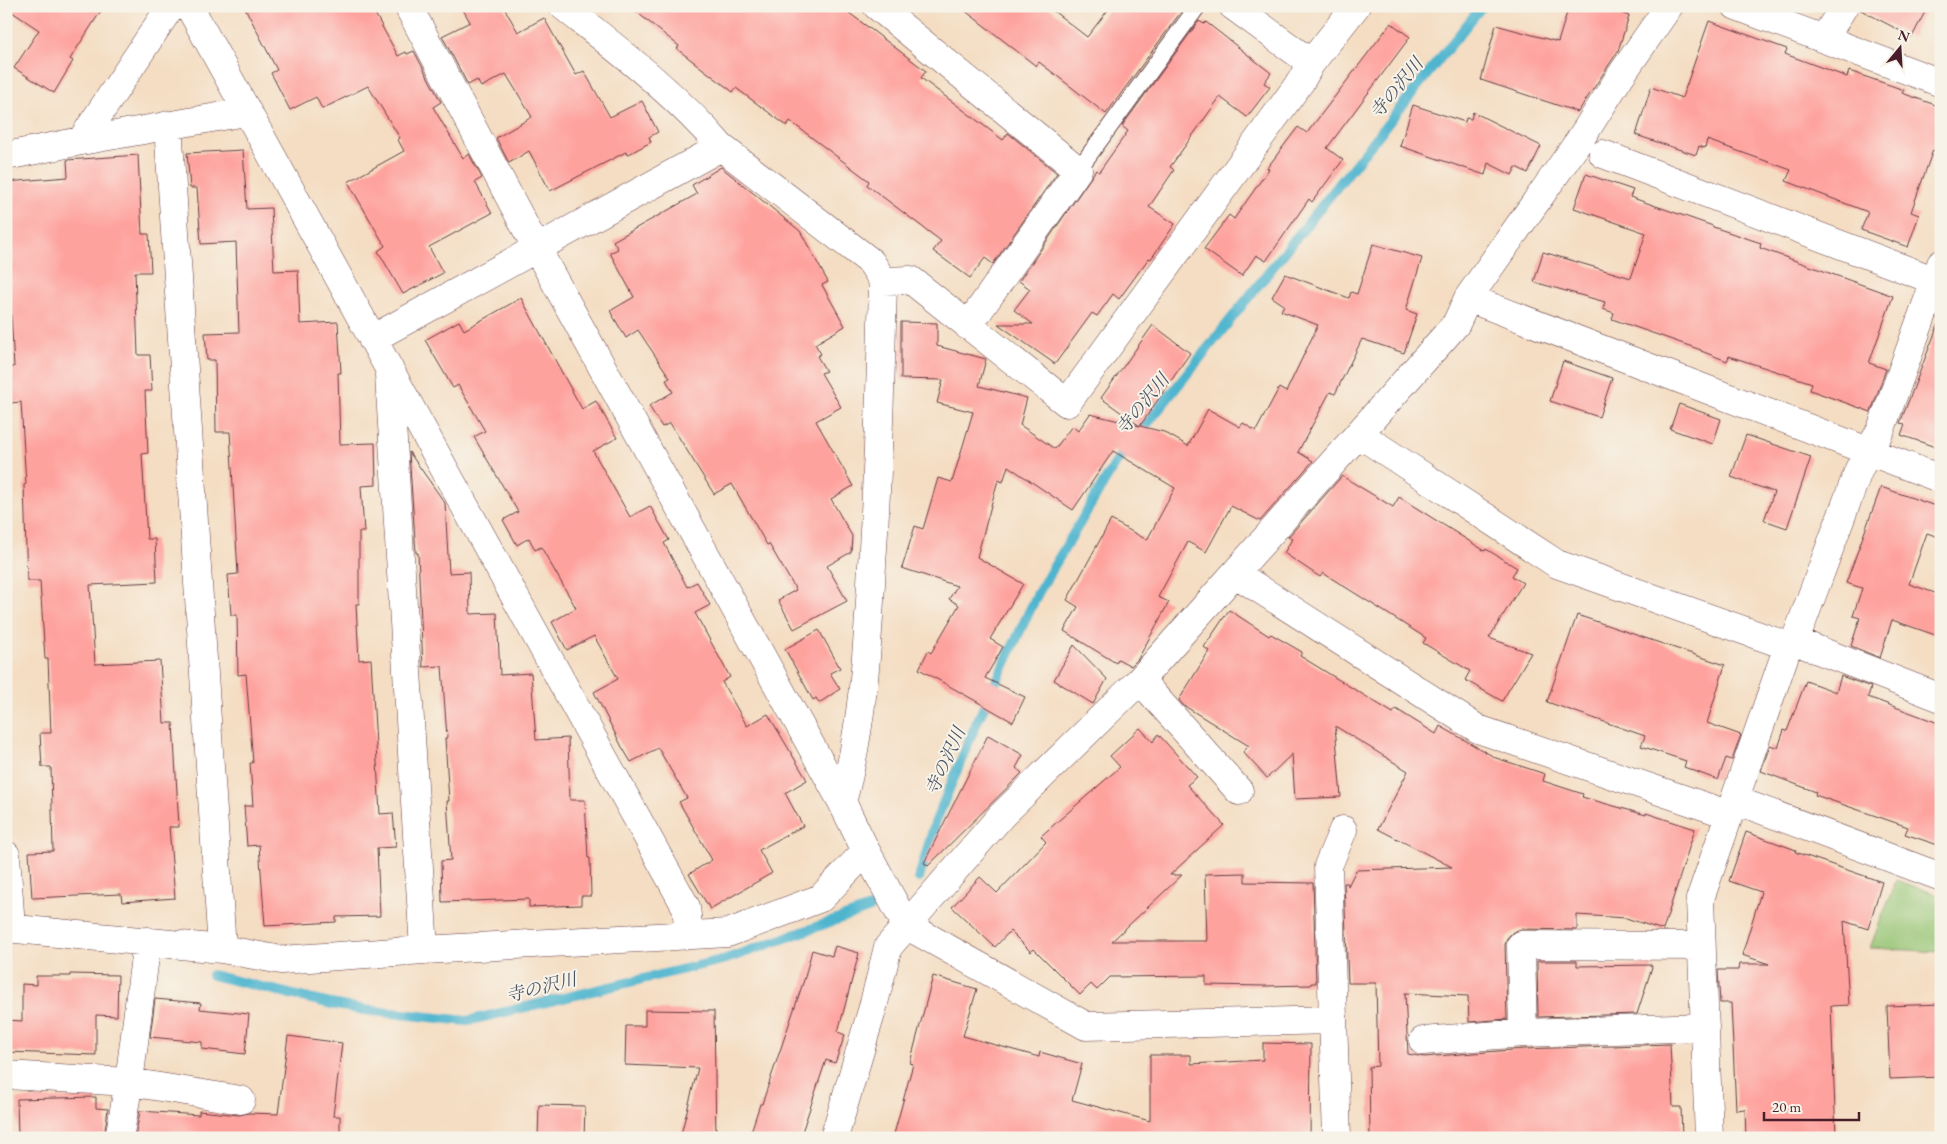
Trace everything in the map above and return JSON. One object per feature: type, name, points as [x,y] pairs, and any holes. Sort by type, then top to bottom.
[{"type":"street","points":[[81,140],[171,6]]},
{"type":"street","points":[[189,6],[686,907],[689,934]]},
{"type":"street","points":[[408,6],[537,249],[842,802],[906,925],[1086,1026],[1332,1020]]},
{"type":"street","points":[[563,6],[656,81],[708,131],[721,147],[871,262],[883,281],[879,441],[868,633],[852,766],[842,802]]},
{"type":"street","points":[[877,6],[1078,170],[968,326]]},
{"type":"street","points":[[1233,6],[1311,63]]},
{"type":"street","points":[[883,281],[911,280],[1067,403],[1301,81],[1311,63],[1356,6]]},
{"type":"street","points":[[834,1138],[873,1007],[888,947],[1001,816],[1140,680],[1456,324],[1468,298],[1579,141],[1621,75],[1669,6]]},
{"type":"street","points":[[1736,6],[1824,39],[1938,74]]},
{"type":"street","points":[[1824,39],[1844,6]]},
{"type":"street","points":[[6,156],[81,140],[246,112]]},
{"type":"street","points":[[168,125],[222,950]]},
{"type":"street","points":[[372,339],[721,147]]},
{"type":"street","points":[[1603,154],[1939,276],[1881,429],[1859,470],[1791,643],[1700,899],[1709,1138]]},
{"type":"street","points":[[1468,298],[1941,479]]},
{"type":"street","points":[[389,368],[424,950]]},
{"type":"street","points":[[1358,434],[1557,564],[1791,643],[1941,698]]},
{"type":"street","points":[[1236,574],[1478,729],[1733,807],[1941,877]]},
{"type":"street","points":[[1140,680],[1239,791]]},
{"type":"street","points":[[1337,1138],[1328,866],[1343,830]]},
{"type":"street","points":[[6,855],[9,928],[146,941],[222,950],[282,960],[728,933],[821,898],[866,851]]},
{"type":"street","points":[[119,1138],[129,1082],[146,941]]},
{"type":"street","points":[[1523,1033],[1521,945],[1701,946]]},
{"type":"street","points":[[1423,1041],[1523,1033],[1705,1027]]},
{"type":"street","points":[[6,1075],[129,1082],[242,1100]]},
{"type":"lane","points":[[1078,170],[1198,6]]},
{"type":"green space","points":[[1896,880],[1941,896],[1941,952],[1870,948]]},
{"type":"building","points":[[6,6],[104,6],[70,59],[73,61],[54,93],[14,68],[39,30],[6,8]]},
{"type":"building","points":[[244,6],[371,6],[398,56],[414,51],[441,102],[433,107],[463,158],[469,154],[482,178],[475,182],[492,213],[429,247],[443,273],[403,294],[378,251],[385,246],[348,182],[404,151],[398,140],[400,138],[368,86],[322,109],[316,97],[290,110],[271,73],[277,70]]},
{"type":"building","points":[[461,6],[503,6],[518,32],[544,18],[576,75],[584,71],[610,117],[642,101],[658,132],[649,137],[651,142],[627,155],[626,152],[550,191],[529,151],[509,163],[496,138],[532,117],[506,74],[481,87],[477,80],[468,85],[442,36],[470,22]]},
{"type":"building","points":[[629,6],[840,6],[926,71],[921,78],[1003,140],[1008,133],[1057,173],[993,264],[985,258],[970,278],[933,251],[941,241],[867,185],[869,181],[790,121],[787,126],[736,88],[733,92],[677,49],[679,46]]},
{"type":"building","points":[[959,6],[1047,6],[1087,37],[1111,6],[1180,6],[1183,9],[1106,114],[1039,62],[1036,66]]},
{"type":"building","points":[[1569,6],[1619,6],[1618,12],[1629,16],[1618,51],[1578,112],[1481,80],[1496,25],[1558,42]]},
{"type":"building","points":[[1860,6],[1928,6],[1912,37],[1859,9]]},
{"type":"building","points":[[1199,21],[1204,24],[1206,22],[1271,73],[1264,83],[1270,87],[1247,117],[1220,97],[1170,167],[1174,170],[1149,207],[1175,224],[1151,259],[1149,258],[1119,299],[1113,294],[1097,316],[1092,313],[1055,364],[998,324],[1033,324],[1014,310],[1030,289],[1019,281],[1096,170],[1099,172],[1128,131],[1122,126]]},
{"type":"building","points":[[1709,21],[1787,49],[1785,54],[1847,77],[1849,71],[1904,90],[1902,93],[1941,107],[1941,153],[1933,150],[1911,212],[1919,215],[1908,247],[1861,230],[1868,212],[1786,181],[1791,170],[1707,140],[1705,148],[1699,146],[1696,155],[1636,135],[1651,87],[1682,98]]},
{"type":"building","points":[[1391,23],[1410,37],[1327,148],[1343,160],[1312,202],[1309,199],[1266,261],[1256,255],[1242,276],[1204,249],[1229,215],[1234,219],[1269,169],[1267,168],[1298,127],[1307,133]]},
{"type":"building","points":[[1413,105],[1465,122],[1466,118],[1471,119],[1473,112],[1541,146],[1528,173],[1516,167],[1512,175],[1488,163],[1485,175],[1400,146]]},
{"type":"building","points":[[243,150],[247,209],[271,208],[274,271],[298,270],[300,324],[338,322],[341,373],[338,373],[340,444],[375,443],[376,485],[361,486],[364,532],[359,532],[359,604],[356,604],[359,660],[371,659],[380,814],[393,813],[396,847],[377,848],[380,916],[336,917],[336,922],[265,926],[259,845],[247,846],[244,806],[253,806],[250,763],[253,763],[246,674],[238,675],[237,615],[231,615],[228,575],[238,574],[230,432],[216,432],[215,360],[207,360],[205,333],[239,332],[236,242],[201,244],[197,188],[190,188],[187,153]]},
{"type":"building","points":[[138,155],[142,234],[149,234],[151,272],[135,272],[138,355],[150,355],[152,391],[145,391],[148,453],[142,454],[147,539],[155,539],[157,582],[90,585],[95,664],[160,661],[164,723],[173,723],[179,827],[169,827],[175,898],[122,902],[121,894],[32,898],[29,852],[53,851],[51,767],[42,767],[40,733],[51,733],[48,659],[45,659],[40,581],[27,581],[24,485],[26,484],[21,402],[10,403],[7,367],[14,367],[6,227],[6,182],[68,177],[67,160]]},
{"type":"building","points":[[721,167],[800,231],[828,282],[822,285],[845,326],[815,344],[821,354],[817,356],[826,371],[821,373],[841,407],[816,421],[853,486],[831,499],[852,536],[851,552],[827,566],[847,601],[794,629],[778,600],[796,590],[769,544],[767,545],[732,484],[714,494],[670,423],[662,427],[649,406],[673,392],[666,380],[670,378],[638,330],[626,338],[610,311],[634,297],[610,253],[618,249],[613,241],[697,194],[692,185]]},
{"type":"building","points":[[1586,174],[1633,190],[1630,197],[1761,243],[1760,248],[1893,296],[1869,363],[1886,369],[1871,412],[1810,390],[1812,383],[1729,356],[1727,361],[1612,319],[1614,313],[1603,309],[1605,302],[1534,282],[1543,252],[1631,278],[1646,233],[1574,208]]},
{"type":"building","points":[[1373,244],[1422,258],[1406,310],[1417,314],[1404,353],[1362,339],[1335,394],[1330,392],[1298,452],[1313,461],[1260,521],[1231,506],[1206,552],[1188,542],[1158,597],[1169,602],[1138,659],[1131,666],[1118,659],[1116,663],[1064,631],[1078,607],[1067,600],[1111,520],[1147,540],[1175,488],[1113,451],[1073,510],[1008,466],[1003,482],[998,480],[977,557],[1023,584],[990,639],[1003,647],[985,678],[1025,697],[1013,722],[919,669],[928,651],[931,653],[959,605],[949,599],[957,586],[902,568],[915,526],[923,529],[938,478],[952,482],[973,412],[937,403],[943,380],[901,379],[901,322],[937,323],[937,346],[986,359],[979,386],[1027,398],[1020,425],[1055,449],[1072,426],[1078,431],[1090,414],[1164,432],[1188,446],[1208,409],[1240,427],[1243,423],[1256,431],[1279,388],[1286,392],[1318,325],[1281,311],[1284,305],[1272,297],[1285,274],[1349,298],[1351,292],[1357,294]]},
{"type":"building","points":[[521,298],[582,409],[596,401],[617,438],[593,451],[630,517],[650,506],[669,540],[664,543],[687,587],[697,582],[710,605],[695,613],[730,677],[722,682],[747,726],[768,714],[807,780],[785,793],[803,826],[759,850],[772,873],[710,909],[689,874],[712,860],[679,802],[687,798],[658,748],[631,762],[622,747],[594,692],[618,679],[594,636],[567,650],[552,622],[576,608],[541,547],[535,550],[529,538],[517,545],[503,520],[518,512],[474,437],[485,431],[458,385],[453,388],[425,340],[459,321],[464,330]]},
{"type":"building","points":[[1153,325],[1190,353],[1140,426],[1101,398]]},
{"type":"building","points":[[1938,325],[1941,326],[1941,449],[1901,435],[1905,424],[1900,423]]},
{"type":"building","points":[[1563,361],[1612,378],[1599,417],[1550,401]]},
{"type":"building","points":[[1679,404],[1721,419],[1713,444],[1670,429]]},
{"type":"building","points":[[1746,435],[1811,457],[1787,528],[1764,520],[1774,492],[1731,477]]},
{"type":"building","points":[[409,452],[445,503],[449,573],[469,572],[470,614],[497,613],[500,675],[531,673],[536,740],[568,738],[570,800],[585,800],[588,858],[590,858],[591,896],[581,896],[581,905],[529,907],[529,899],[442,902],[441,861],[451,860],[447,801],[449,801],[445,738],[447,738],[442,666],[423,667],[418,553],[416,553]]},
{"type":"building","points":[[1342,476],[1393,507],[1399,497],[1485,551],[1486,549],[1517,568],[1512,576],[1523,583],[1489,638],[1531,653],[1502,701],[1465,680],[1470,671],[1423,643],[1426,638],[1323,573],[1320,577],[1284,553],[1292,539],[1288,537]]},
{"type":"building","points":[[1881,487],[1941,508],[1941,538],[1927,533],[1909,584],[1941,595],[1941,637],[1892,620],[1880,658],[1851,646],[1860,618],[1853,616],[1862,588],[1846,583]]},
{"type":"building","points":[[1229,610],[1269,636],[1271,634],[1302,652],[1300,656],[1393,713],[1396,709],[1436,734],[1440,726],[1496,758],[1545,774],[1543,781],[1583,794],[1582,797],[1646,815],[1646,813],[1695,829],[1663,930],[1626,918],[1577,915],[1577,930],[1521,929],[1513,932],[1507,938],[1505,945],[1507,1019],[1469,1022],[1468,996],[1405,993],[1408,1054],[1424,1057],[1524,1049],[1670,1044],[1673,1107],[1681,1107],[1682,1138],[1370,1138],[1369,1067],[1378,1066],[1376,983],[1348,983],[1344,883],[1348,883],[1348,886],[1356,870],[1452,867],[1378,829],[1408,771],[1335,726],[1341,797],[1295,799],[1292,754],[1267,778],[1243,752],[1249,746],[1183,705],[1179,700],[1209,651],[1204,647]]},
{"type":"building","points":[[1577,615],[1725,665],[1707,723],[1741,735],[1732,760],[1726,758],[1718,780],[1684,767],[1686,761],[1641,746],[1645,736],[1547,702]]},
{"type":"building","points":[[819,630],[840,668],[830,673],[840,689],[819,703],[816,698],[813,700],[785,649]]},
{"type":"building","points":[[1074,645],[1107,679],[1093,704],[1054,680]]},
{"type":"building","points":[[1841,676],[1871,687],[1868,697],[1941,724],[1941,846],[1905,834],[1908,827],[1815,795],[1816,792],[1761,771],[1770,745],[1778,748],[1784,730],[1787,731],[1806,681],[1836,692]]},
{"type":"building","points":[[1140,728],[1153,742],[1158,734],[1197,777],[1187,785],[1224,825],[1170,875],[1182,875],[1112,941],[1207,941],[1205,874],[1245,873],[1245,882],[1313,883],[1316,983],[1311,983],[1311,985],[1265,986],[1206,985],[1206,976],[1110,977],[1097,990],[1091,984],[1080,995],[1034,949],[1031,952],[1010,931],[995,947],[952,907],[980,877],[997,893],[1046,842],[1041,836],[1120,767],[1110,756]]},
{"type":"building","points":[[988,735],[1023,755],[1016,768],[1022,773],[928,866],[924,863]]},
{"type":"building","points":[[1746,832],[1796,850],[1795,852],[1882,882],[1868,929],[1844,921],[1849,1005],[1831,1006],[1836,1138],[1746,1138],[1745,1109],[1736,1110],[1731,1003],[1720,1003],[1718,970],[1738,970],[1739,964],[1769,964],[1742,955],[1761,892],[1729,881]]},
{"type":"building","points":[[835,946],[859,953],[838,1032],[845,1035],[835,1063],[826,1060],[800,1138],[749,1138],[805,977],[812,950],[832,956]]},
{"type":"building","points":[[1537,961],[1577,961],[1577,966],[1651,965],[1652,967],[1637,1014],[1538,1017]]},
{"type":"building","points":[[70,974],[118,975],[117,1016],[96,1015],[96,1055],[6,1052],[6,1020],[22,1021],[22,984],[36,985],[36,976],[70,976]]},
{"type":"building","points":[[933,976],[977,989],[963,1036],[1039,1057],[1040,1052],[1082,1064],[1072,1100],[1150,1121],[1150,1055],[1191,1055],[1191,1064],[1263,1060],[1263,1043],[1311,1044],[1310,1138],[893,1138],[913,1064],[910,1063]]},
{"type":"building","points":[[155,999],[201,1003],[200,1009],[249,1014],[245,1054],[202,1049],[202,1042],[150,1037]]},
{"type":"building","points":[[1941,1004],[1941,1077],[1890,1079],[1887,1006]]},
{"type":"building","points":[[645,1010],[714,1011],[716,1138],[680,1138],[698,1068],[625,1065],[626,1026],[645,1026]]},
{"type":"building","points":[[288,1036],[342,1043],[333,1116],[340,1116],[340,1138],[135,1138],[140,1111],[199,1115],[199,1111],[239,1115],[249,1113],[278,1114]]},
{"type":"building","points":[[96,1097],[96,1108],[108,1109],[104,1138],[18,1138],[17,1099]]},
{"type":"building","points":[[539,1105],[585,1106],[584,1138],[538,1138]]},
{"type":"waterway","name":"寺の沢川","points":[[919,878],[935,823],[977,722],[1038,593],[1115,464],[1482,6]]},
{"type":"waterway","name":"寺の沢川","points":[[212,975],[331,1004],[364,1010],[467,1021],[726,959],[870,908]]}]
